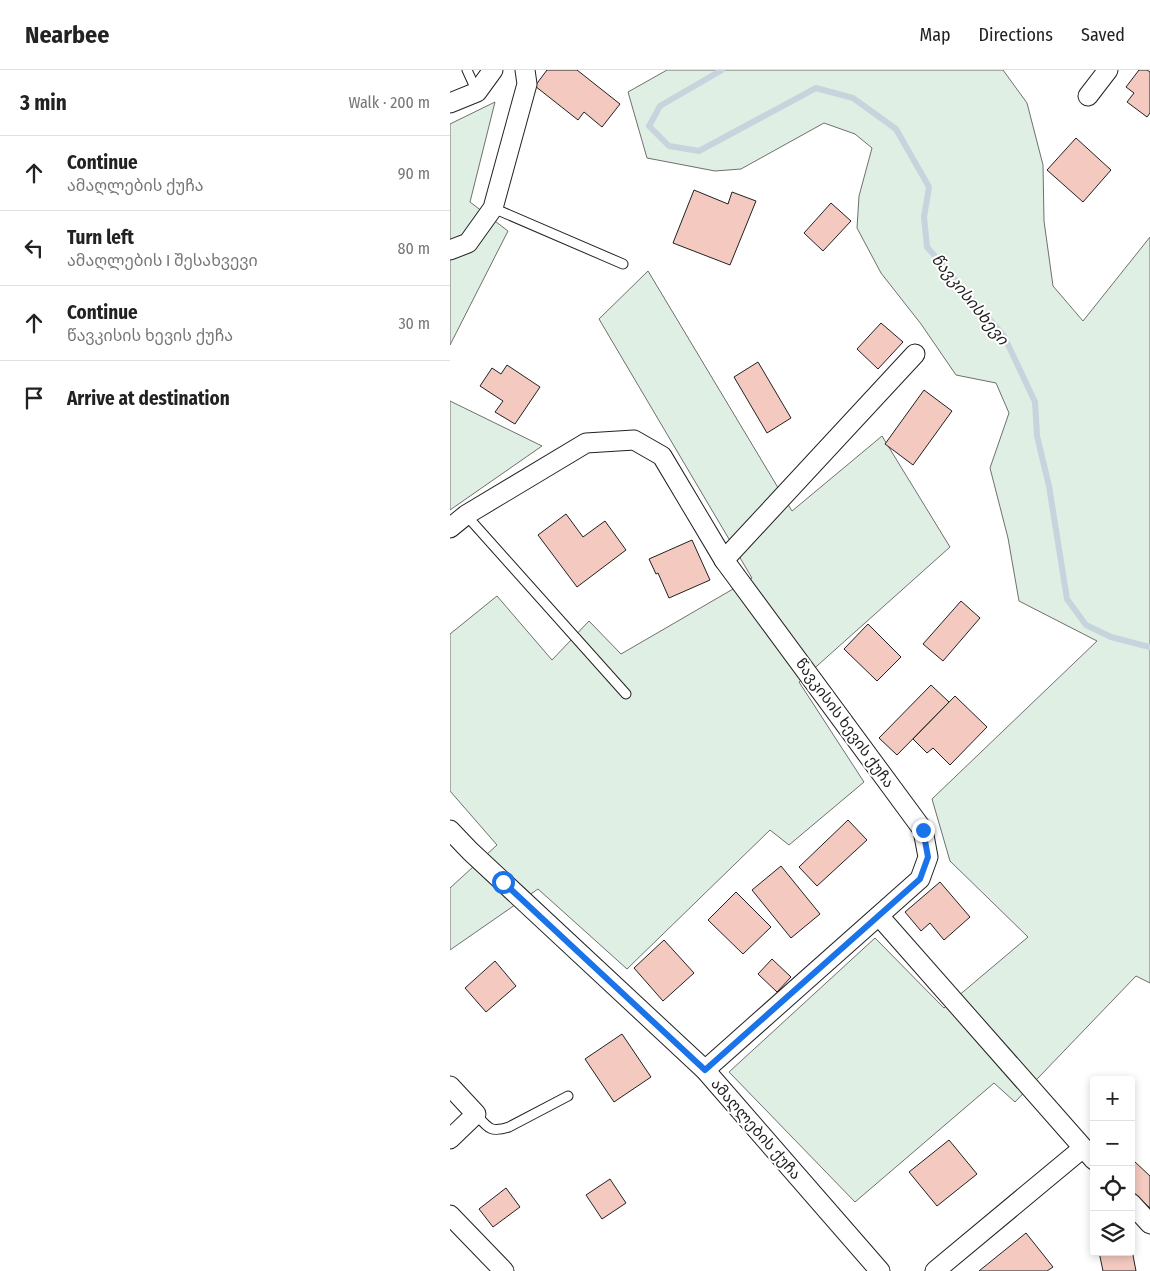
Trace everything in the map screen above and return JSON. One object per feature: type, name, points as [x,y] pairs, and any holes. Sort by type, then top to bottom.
[{"type":"street","points":[[450,103],[477,92],[493,70]]},
{"type":"street","points":[[450,250],[468,243],[493,208],[527,84],[525,70]]},
{"type":"street","points":[[1088,96],[1108,70]]},
{"type":"street","points":[[724,560],[915,354]]},
{"type":"street","name":"წავკისის ხევის ქუჩა","points":[[450,528],[466,515],[586,444],[634,440],[662,456],[724,560],[923,830],[928,857],[920,879],[705,1070]]},
{"type":"street","name":"ამაღლების ქუჩა","points":[[450,830],[470,851],[705,1070],[880,1271]]},
{"type":"street","points":[[879,916],[1088,1154],[935,1271]]},
{"type":"street","points":[[450,1086],[476,1114],[450,1139]]},
{"type":"street","points":[[1135,1207],[1150,1224]]},
{"type":"street","points":[[450,1216],[504,1271]]},
{"type":"lane","points":[[467,70],[477,92]]},
{"type":"lane","points":[[493,208],[623,264]]},
{"type":"lane","points":[[466,515],[626,694]]},
{"type":"lane","points":[[476,1114],[488,1127],[493,1130],[501,1129],[568,1096]]},
{"type":"green space","points":[[667,70],[1003,70],[1027,103],[1043,165],[1044,221],[1053,286],[1083,321],[1150,237],[1150,983],[1136,976],[1015,1102],[994,1083],[855,1202],[729,1072],[875,938],[944,1008],[1028,937],[950,861],[932,799],[1097,641],[1019,601],[1008,538],[990,468],[1009,413],[996,383],[956,375],[921,324],[881,273],[857,228],[859,196],[872,148],[855,134],[824,123],[741,169],[715,171],[647,158],[628,92]]},
{"type":"green space","points":[[495,102],[470,202],[508,231],[450,345],[450,124]]},
{"type":"green space","points":[[648,271],[792,511],[882,436],[950,547],[799,682],[864,782],[789,845],[770,830],[627,969],[538,889],[450,950],[450,888],[497,845],[450,791],[450,634],[497,596],[552,660],[589,621],[621,654],[752,578],[599,319]]},
{"type":"green space","points":[[450,401],[542,446],[450,510]]},
{"type":"building","points":[[547,70],[577,70],[620,104],[602,127],[584,112],[578,120],[535,86]]},
{"type":"building","points":[[1139,70],[1150,72],[1150,113],[1147,117],[1127,102],[1134,93],[1126,87]]},
{"type":"building","points":[[1076,138],[1111,170],[1083,202],[1047,170]]},
{"type":"building","points":[[694,190],[728,204],[732,192],[756,201],[730,265],[673,243]]},
{"type":"building","points":[[831,203],[851,221],[823,251],[804,233]]},
{"type":"building","points":[[881,323],[903,342],[878,369],[857,349]]},
{"type":"building","points":[[758,362],[791,418],[767,433],[734,377]]},
{"type":"building","points":[[507,365],[540,387],[515,424],[495,412],[503,401],[480,386],[492,368],[501,374]]},
{"type":"building","points":[[924,390],[952,411],[913,465],[885,444]]},
{"type":"building","points":[[566,514],[583,537],[605,521],[626,550],[577,587],[538,535]]},
{"type":"building","points":[[692,540],[710,580],[669,598],[658,573],[656,574],[649,559]]},
{"type":"building","points":[[961,601],[980,618],[943,661],[923,644]]},
{"type":"building","points":[[868,624],[901,657],[877,681],[844,649]]},
{"type":"building","points":[[931,685],[949,702],[897,755],[879,738]]},
{"type":"building","points":[[955,696],[987,727],[950,765],[933,748],[927,753],[913,739]]},
{"type":"building","points":[[848,820],[867,840],[817,886],[799,867]]},
{"type":"building","points":[[781,866],[820,914],[791,938],[752,890]]},
{"type":"building","points":[[940,882],[970,917],[944,940],[930,923],[921,931],[905,912]]},
{"type":"building","points":[[736,892],[771,927],[743,954],[708,920]]},
{"type":"building","points":[[664,940],[694,973],[663,1001],[634,968]]},
{"type":"building","points":[[772,959],[791,977],[777,992],[758,974]]},
{"type":"building","points":[[495,961],[516,986],[486,1012],[465,988]]},
{"type":"building","points":[[622,1034],[651,1077],[614,1102],[585,1059]]},
{"type":"building","points":[[949,1140],[977,1174],[937,1206],[909,1172]]},
{"type":"building","points":[[1135,1162],[1150,1176],[1150,1208],[1135,1195]]},
{"type":"building","points":[[610,1179],[626,1203],[602,1219],[586,1195]]},
{"type":"building","points":[[506,1188],[520,1207],[493,1227],[479,1209]]},
{"type":"building","points":[[1026,1233],[1053,1267],[1047,1271],[979,1271]]},
{"type":"building","points":[[1100,1256],[1133,1256],[1136,1271],[1103,1271]]},
{"type":"waterway","name":"წავკისისხევი","points":[[722,70],[660,106],[649,126],[669,146],[699,151],[816,88],[853,98],[896,129],[929,187],[924,217],[927,247],[1004,336],[1035,402],[1037,436],[1049,486],[1067,599],[1086,625],[1111,637],[1150,647]]},
{"type":"route","points":[[503,882],[705,1070],[920,879],[928,857],[923,830]]}]
